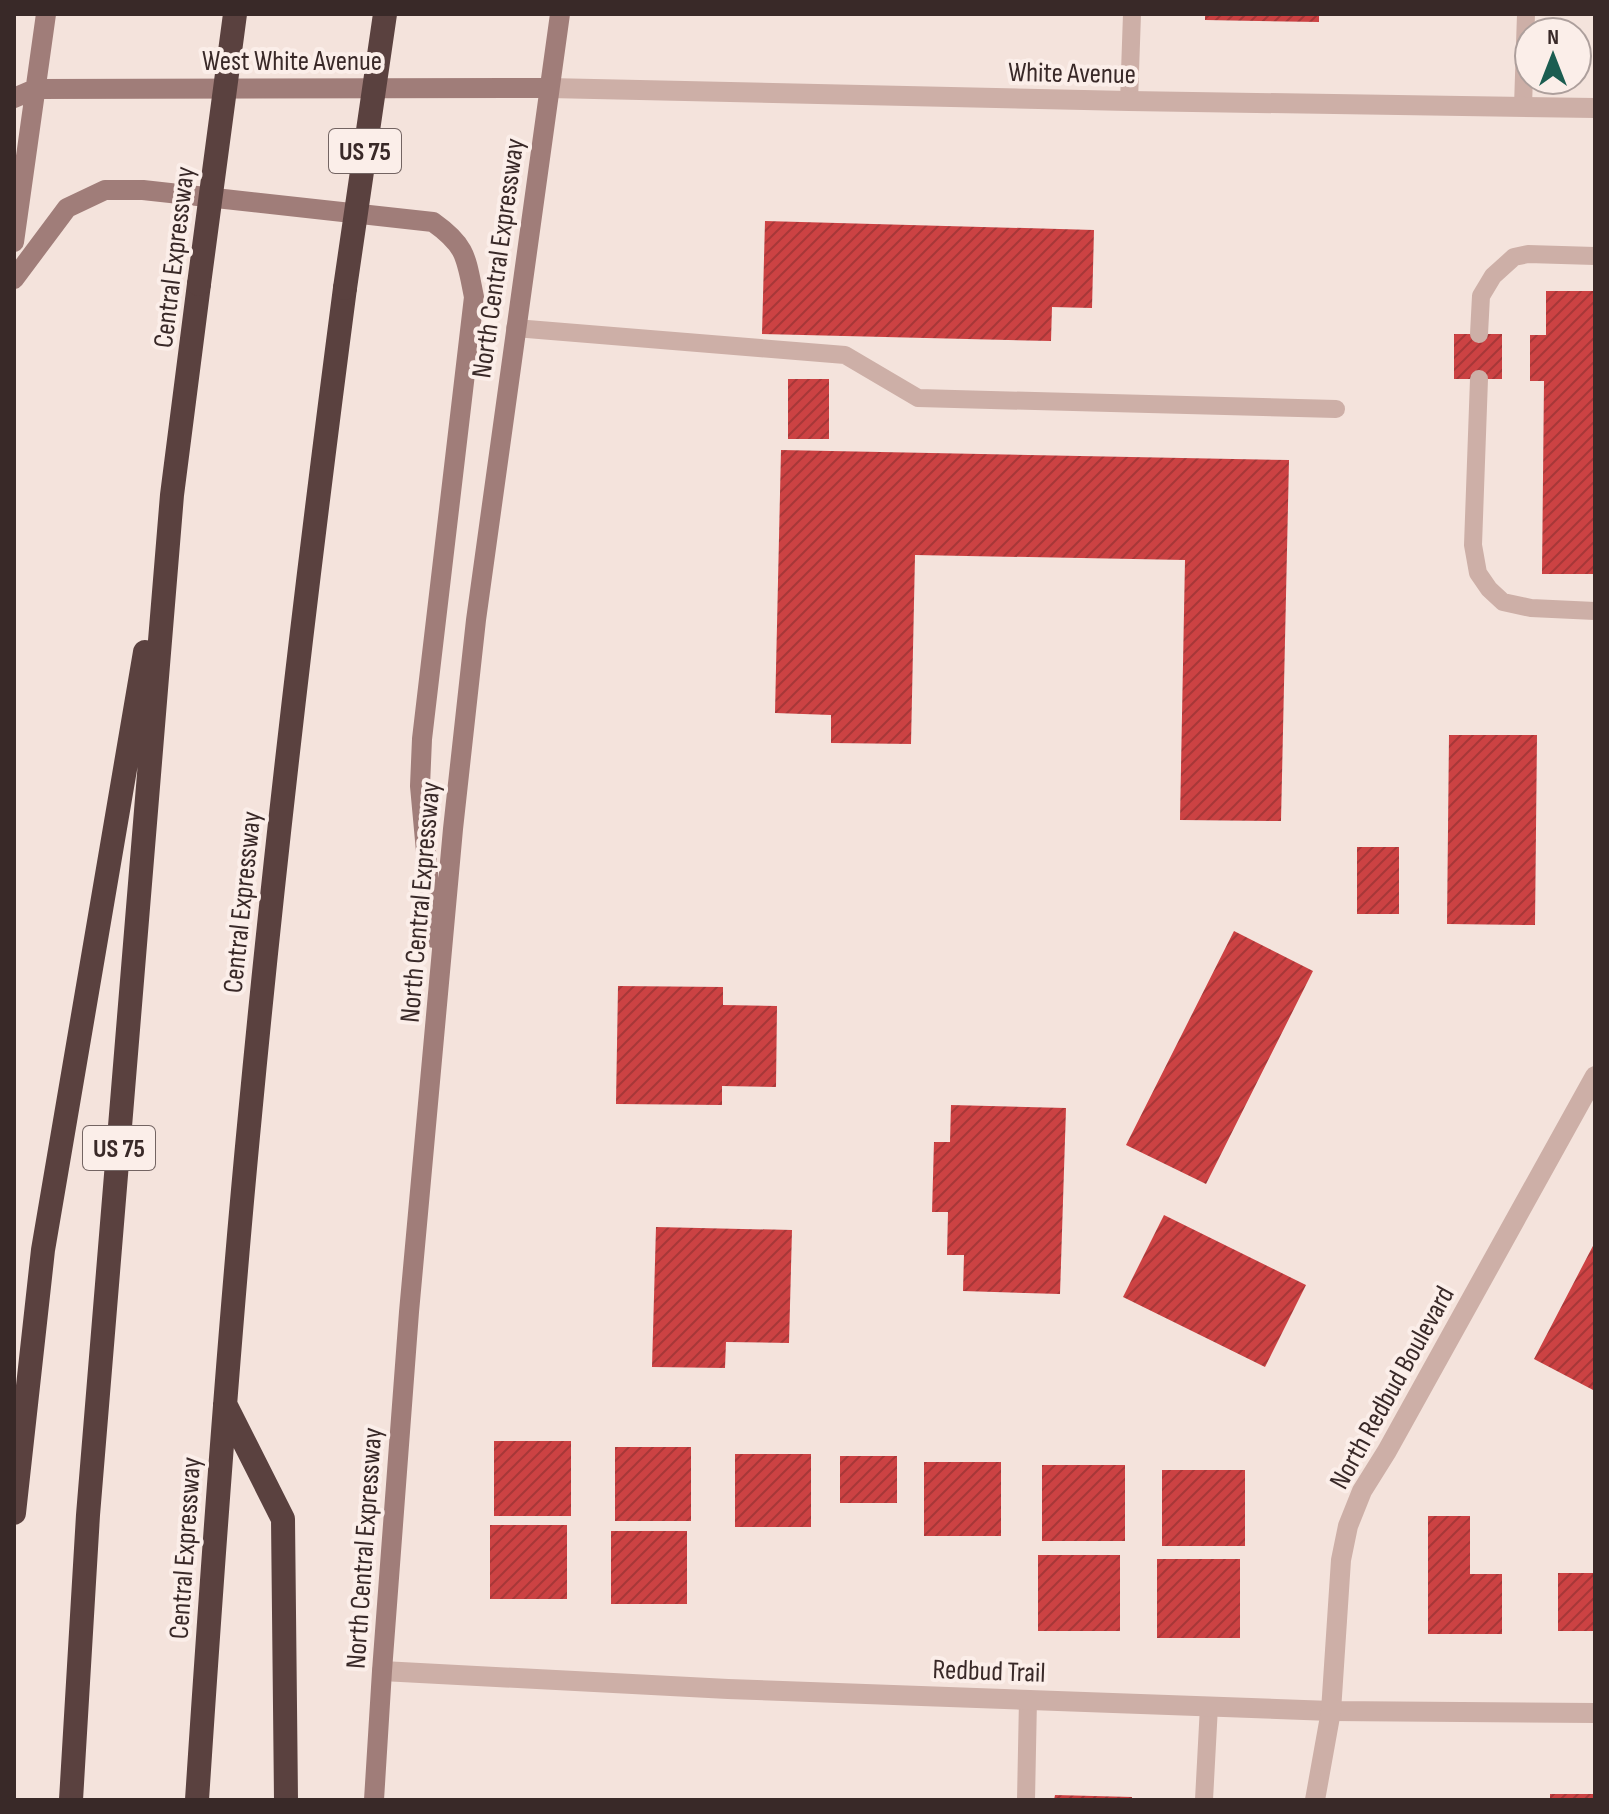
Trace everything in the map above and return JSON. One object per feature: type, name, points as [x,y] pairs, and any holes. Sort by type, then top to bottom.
[{"type":"highway","name":"Central Expressway","points":[[71,1800],[88,1515],[172,495],[235,14]]},
{"type":"highway","name":"Central Expressway","points":[[197,1800],[225,1404],[276,853],[345,288],[385,14]]},
{"type":"highway","points":[[14,1513],[43,1250],[172,495]]},
{"type":"highway","points":[[225,1404],[283,1519],[286,1800]]},
{"type":"main road","points":[[14,242],[46,14]]},
{"type":"main road","name":"North Central Expressway","points":[[374,1800],[409,1312],[453,829],[476,620],[560,14]]},
{"type":"main road","name":"West White Avenue","points":[[14,80],[35,89]]},
{"type":"main road","name":"West White Avenue","points":[[14,98],[35,89],[549,88]]},
{"type":"main road","points":[[14,279],[67,208],[105,190],[143,190],[433,222],[454,236],[467,259],[474,297],[422,739],[420,786],[438,989]]},
{"type":"street","name":"White Avenue","points":[[549,88],[1595,108]]},
{"type":"street","name":"North Redbud Boulevard","points":[[1315,1800],[1331,1711],[1341,1560],[1348,1526],[1362,1491],[1595,1076]]},
{"type":"street","name":"Redbud Trail","points":[[382,1671],[728,1689],[1331,1711],[1595,1713]]},
{"type":"lane","points":[[1129,101],[1132,14]]},
{"type":"lane","points":[[1523,106],[1526,14]]},
{"type":"lane","points":[[1479,334],[1481,296],[1493,276],[1514,257],[1528,254],[1595,256]]},
{"type":"lane","points":[[515,328],[845,355],[918,398],[1336,409]]},
{"type":"lane","points":[[1479,379],[1473,545],[1478,573],[1503,602],[1531,608],[1595,611]]},
{"type":"lane","points":[[1026,1800],[1028,1699]]},
{"type":"lane","points":[[1204,1800],[1209,1706]]},
{"type":"building","points":[[1205,14],[1319,14],[1319,22],[1205,20]]},
{"type":"building","points":[[765,221],[1094,230],[1092,308],[1052,307],[1051,341],[762,334]]},
{"type":"building","points":[[1546,291],[1595,291],[1595,574],[1542,574],[1544,381],[1530,381],[1530,335],[1546,335]]},
{"type":"building","points":[[1454,334],[1502,334],[1502,379],[1454,379]]},
{"type":"building","points":[[788,379],[829,379],[829,439],[788,439]]},
{"type":"building","points":[[781,450],[1289,460],[1281,821],[1180,820],[1185,560],[915,555],[911,744],[831,743],[831,715],[775,713]]},
{"type":"building","points":[[1449,735],[1537,735],[1535,925],[1447,924]]},
{"type":"building","points":[[1357,847],[1399,847],[1399,914],[1357,914]]},
{"type":"building","points":[[1234,931],[1313,971],[1206,1184],[1126,1145]]},
{"type":"building","points":[[618,986],[723,987],[723,1005],[777,1006],[776,1087],[722,1086],[722,1105],[616,1104]]},
{"type":"building","points":[[951,1105],[1066,1108],[1060,1294],[963,1291],[964,1255],[947,1255],[948,1212],[932,1212],[934,1142],[950,1142]]},
{"type":"building","points":[[1164,1215],[1306,1285],[1265,1367],[1123,1297]]},
{"type":"building","points":[[656,1227],[792,1230],[789,1343],[726,1342],[725,1368],[652,1367]]},
{"type":"building","points":[[1595,1242],[1595,1391],[1534,1359]]},
{"type":"building","points":[[494,1441],[571,1441],[571,1516],[494,1516]]},
{"type":"building","points":[[615,1447],[691,1447],[691,1521],[615,1521]]},
{"type":"building","points":[[735,1454],[811,1454],[811,1527],[735,1527]]},
{"type":"building","points":[[840,1456],[897,1456],[897,1503],[840,1503]]},
{"type":"building","points":[[924,1462],[1001,1462],[1001,1536],[924,1536]]},
{"type":"building","points":[[1042,1465],[1125,1465],[1125,1541],[1042,1541]]},
{"type":"building","points":[[1162,1470],[1245,1470],[1245,1546],[1162,1546]]},
{"type":"building","points":[[1428,1516],[1470,1516],[1470,1574],[1502,1574],[1502,1634],[1428,1634]]},
{"type":"building","points":[[490,1525],[567,1525],[567,1599],[490,1599]]},
{"type":"building","points":[[611,1531],[687,1531],[687,1604],[611,1604]]},
{"type":"building","points":[[1038,1555],[1120,1555],[1120,1631],[1038,1631]]},
{"type":"building","points":[[1157,1559],[1240,1559],[1240,1638],[1157,1638]]},
{"type":"building","points":[[1558,1573],[1595,1573],[1595,1631],[1558,1631]]},
{"type":"building","points":[[1550,1794],[1595,1794],[1595,1800],[1550,1800]]},
{"type":"building","points":[[1055,1795],[1132,1797],[1132,1800],[1054,1800]]}]
